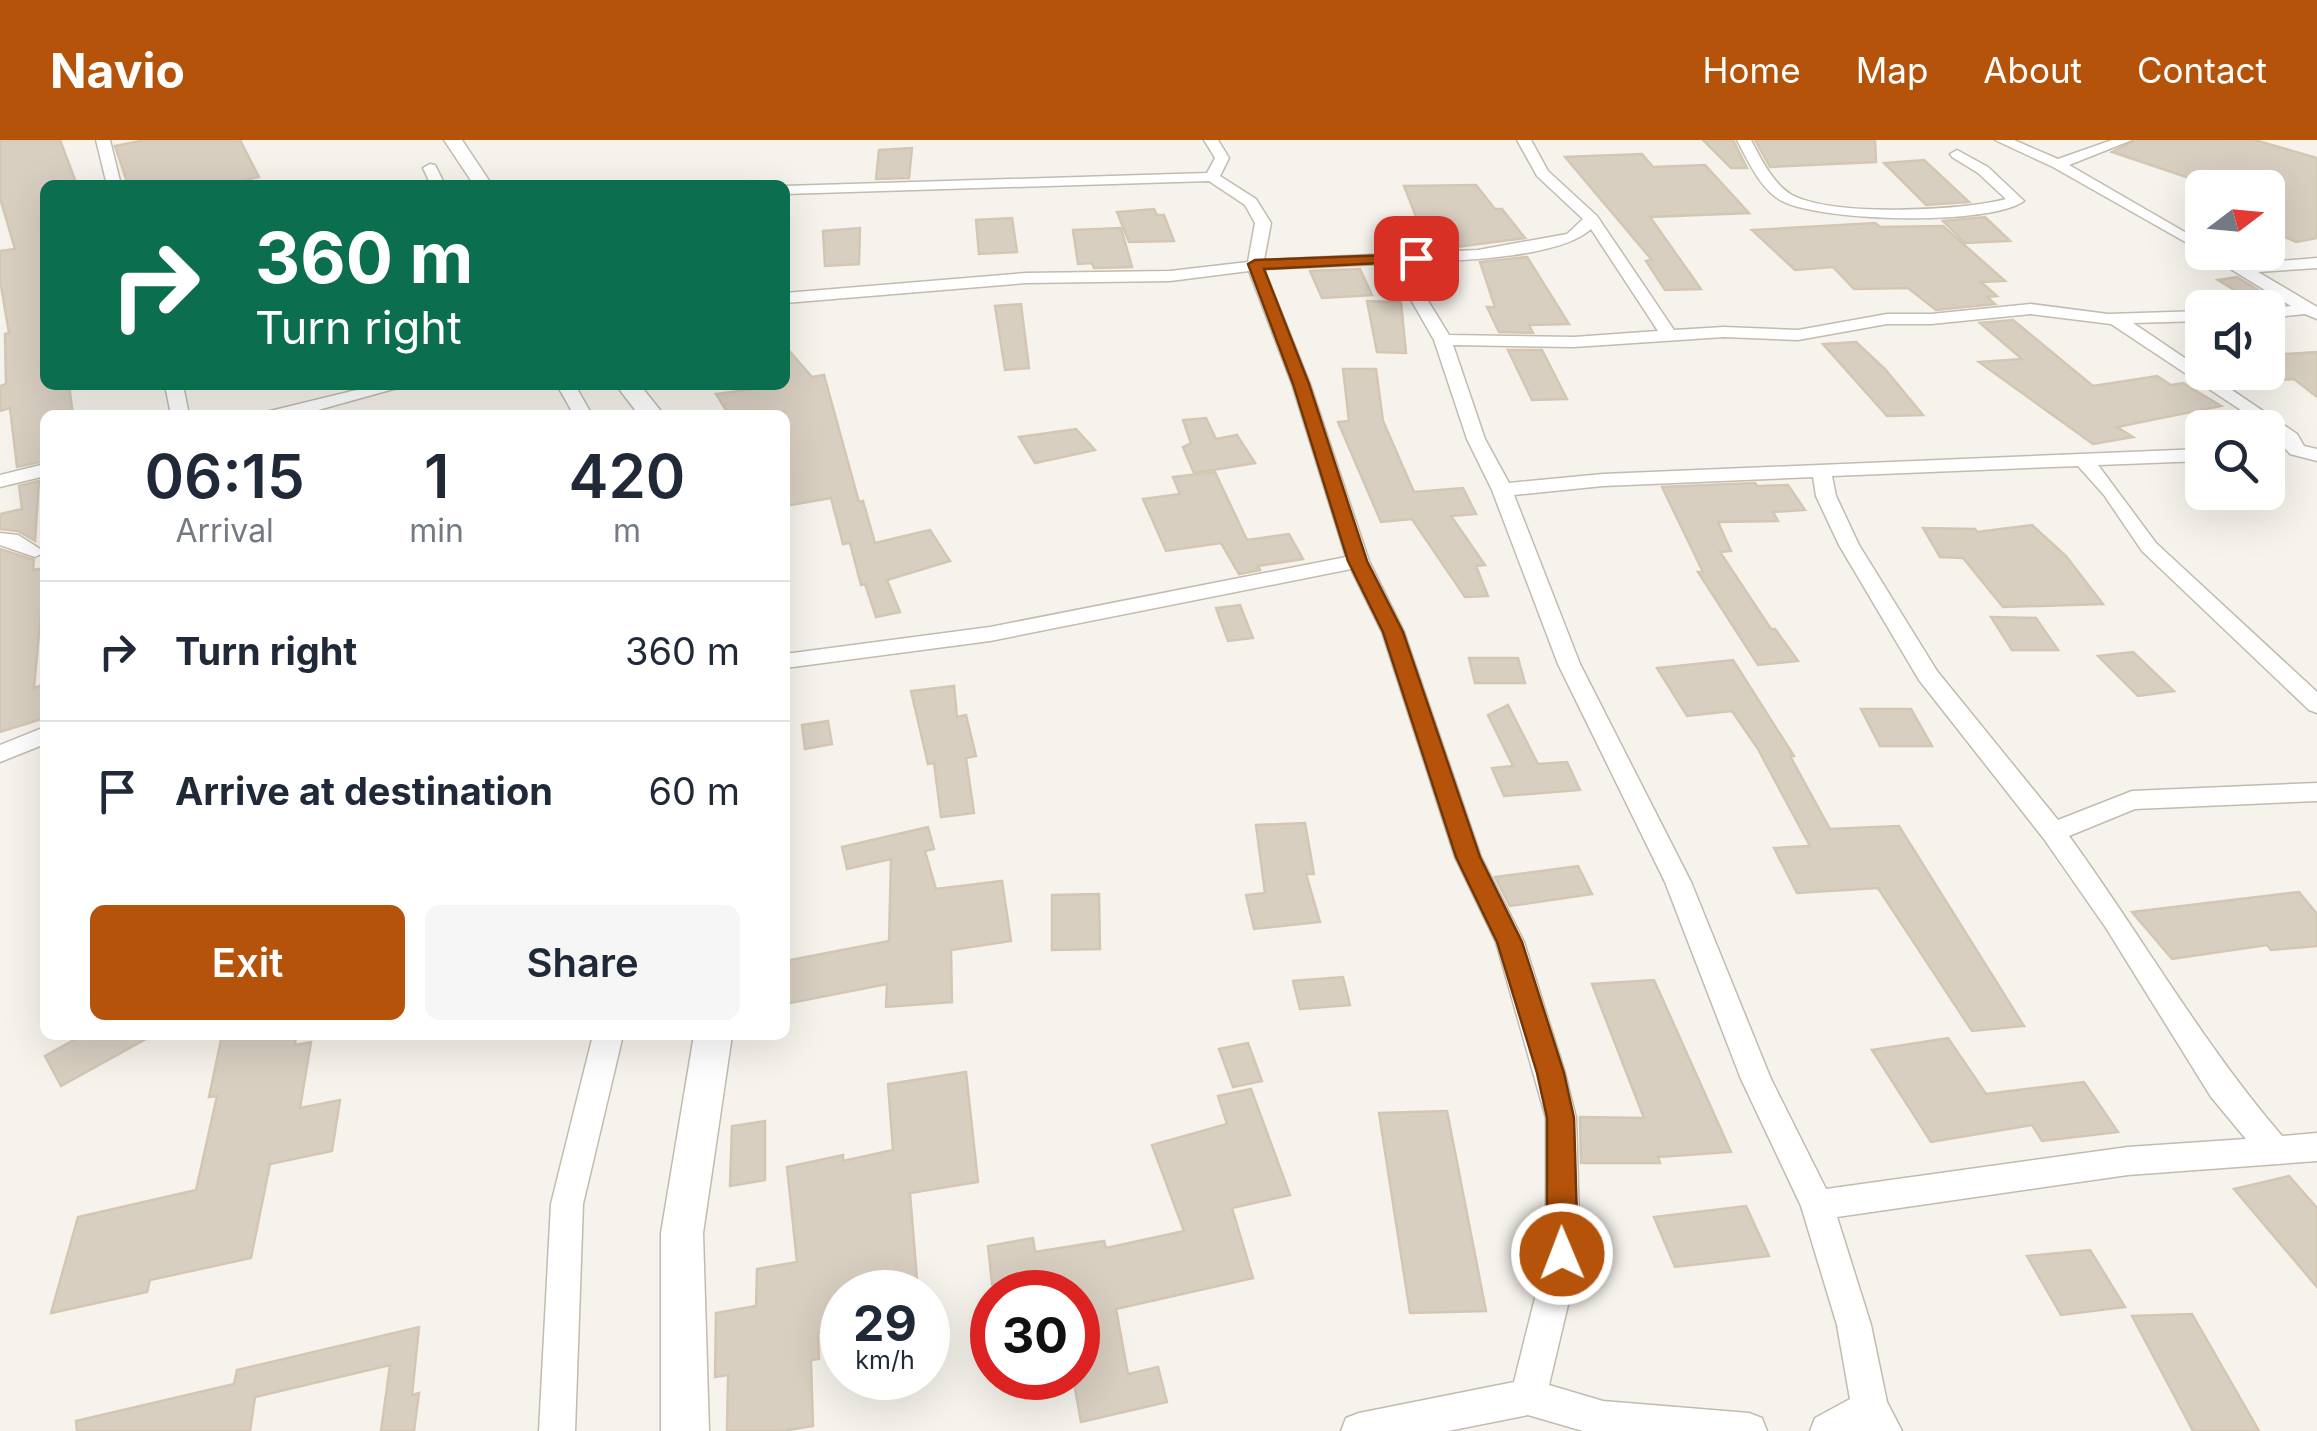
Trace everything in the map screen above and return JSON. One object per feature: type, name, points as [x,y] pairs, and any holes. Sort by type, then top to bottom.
[{"type":"street","points":[[102,140],[113,180]]},
{"type":"street","points":[[454,140],[480,180]]},
{"type":"street","points":[[1212,140],[1222,158],[1212,177]]},
{"type":"street","points":[[1524,140],[1542,173],[1592,218],[1668,334]]},
{"type":"street","points":[[1744,140],[1785,197],[1817,210],[1950,210],[2017,200],[1983,170],[1957,154]]},
{"type":"street","points":[[2002,140],[2058,164],[2185,238]]},
{"type":"street","points":[[2058,164],[2125,140]]},
{"type":"street","points":[[430,168],[436,180]]},
{"type":"street","points":[[790,190],[964,188],[1212,177],[1251,202],[1263,223],[1255,264],[1301,384],[1358,561],[1393,632],[1468,857],[1510,942],[1560,1118],[1562,1254],[1528,1398]]},
{"type":"street","points":[[790,298],[1026,278],[1218,272],[1255,264],[1385,260],[1539,246],[1572,238],[1592,218]]},
{"type":"street","points":[[1385,260],[1413,289],[1443,340],[1476,439],[1502,490],[1569,664],[1678,882],[1756,1079],[1817,1205],[1854,1325],[1877,1419],[1828,1431]]},
{"type":"street","points":[[2285,265],[2317,263]]},
{"type":"street","points":[[2242,270],[2312,311]]},
{"type":"street","points":[[1443,340],[1574,342],[1668,334],[1798,335],[1887,318],[1931,320],[2031,309],[2114,318],[2185,316]]},
{"type":"street","points":[[2285,312],[2312,311]]},
{"type":"street","points":[[2114,318],[2310,451]]},
{"type":"street","points":[[296,410],[378,390]]},
{"type":"street","points":[[632,390],[648,410]]},
{"type":"street","points":[[2285,452],[2310,451]]},
{"type":"street","points":[[1502,490],[1603,480],[2185,456]]},
{"type":"street","points":[[2084,462],[2112,491],[2149,547],[2317,705]]},
{"type":"street","points":[[1821,470],[1826,496],[1849,545],[1926,675],[2054,832],[2116,920],[2222,1088],[2276,1152]]},
{"type":"street","points":[[0,481],[40,471]]},
{"type":"street","points":[[0,539],[11,538],[34,551]]},
{"type":"street","points":[[790,660],[990,634],[1358,561]]},
{"type":"street","points":[[0,754],[40,737]]},
{"type":"street","points":[[2054,832],[2132,800],[2317,792]]},
{"type":"street","points":[[557,1431],[566,1204],[607,1040]]},
{"type":"street","points":[[684,1431],[682,1233],[712,1040]]},
{"type":"street","points":[[1817,1205],[2128,1161],[2317,1146]]},
{"type":"street","points":[[1359,1431],[1528,1398],[1604,1419],[1750,1431]]},
{"type":"building","points":[[0,140],[60,140],[75,180],[40,180],[40,390],[70,390],[72,410],[40,410],[40,462],[17,467],[10,408],[0,411],[0,386],[6,384],[5,334],[9,333],[0,280],[0,251],[15,249],[0,198]]},
{"type":"building","points":[[145,140],[240,140],[259,177],[126,180],[115,146]]},
{"type":"building","points":[[1703,140],[1733,140],[1747,168],[1731,168]]},
{"type":"building","points":[[1755,140],[1875,140],[1876,162],[1770,167]]},
{"type":"building","points":[[2136,140],[2255,140],[2317,158],[2317,238],[2296,242],[2285,237],[2285,170],[2185,170],[2185,177],[2112,152]]},
{"type":"building","points":[[912,148],[909,178],[876,179],[879,150]]},
{"type":"building","points":[[1642,154],[1653,167],[1705,165],[1749,213],[1650,217],[1701,289],[1665,290],[1646,261],[1652,260],[1565,157]]},
{"type":"building","points":[[1924,160],[1969,202],[1926,205],[1884,163]]},
{"type":"building","points":[[1476,185],[1525,238],[1449,248],[1441,230],[1422,232],[1404,186]]},
{"type":"building","points":[[1154,209],[1157,215],[1164,215],[1174,241],[1129,242],[1117,212]]},
{"type":"building","points":[[1985,217],[2010,241],[1965,243],[1943,221]]},
{"type":"building","points":[[1012,218],[1017,252],[979,254],[976,220]]},
{"type":"building","points":[[1875,223],[1880,227],[1943,226],[2005,281],[1981,282],[1997,296],[1987,297],[1995,304],[1936,310],[1908,288],[1854,289],[1833,267],[1795,270],[1752,230]]},
{"type":"building","points":[[860,228],[859,264],[825,266],[823,231]]},
{"type":"building","points":[[1121,228],[1132,267],[1094,268],[1092,263],[1078,264],[1073,230]]},
{"type":"building","points":[[1527,257],[1569,324],[1529,325],[1533,333],[1499,332],[1487,307],[1495,307],[1480,262]]},
{"type":"building","points":[[1360,269],[1372,295],[1322,298],[1310,271]]},
{"type":"building","points":[[2237,277],[2258,290],[2234,290],[2218,280]]},
{"type":"building","points":[[1367,301],[1401,302],[1406,353],[1377,352]]},
{"type":"building","points":[[1021,304],[1029,368],[1005,370],[995,306]]},
{"type":"building","points":[[2013,320],[2093,386],[2157,376],[2171,385],[2183,383],[2185,390],[2195,390],[2221,406],[2185,410],[2185,413],[2117,427],[2133,437],[2093,444],[1979,362],[2022,359],[1980,323]]},
{"type":"building","points":[[1856,342],[1885,369],[1923,415],[1887,416],[1823,344]]},
{"type":"building","points":[[1508,350],[1542,350],[1567,399],[1532,400]]},
{"type":"building","points":[[790,352],[812,377],[824,375],[859,502],[863,501],[875,543],[930,530],[950,561],[887,580],[900,612],[876,617],[865,584],[861,585],[850,543],[843,544],[831,498],[790,505],[790,410],[726,410],[716,394],[790,390]]},
{"type":"building","points":[[2317,352],[2317,397],[2294,379],[2285,380],[2285,354]]},
{"type":"building","points":[[1343,369],[1376,369],[1383,421],[1414,492],[1463,488],[1476,514],[1451,516],[1485,565],[1476,566],[1488,596],[1465,597],[1412,519],[1381,522],[1338,422],[1349,421]]},
{"type":"building","points":[[1206,418],[1216,439],[1237,435],[1255,463],[1194,473],[1183,447],[1191,443],[1183,420]]},
{"type":"building","points":[[1076,429],[1095,450],[1035,463],[1019,437]]},
{"type":"building","points":[[1215,472],[1247,540],[1289,534],[1303,559],[1258,566],[1260,570],[1239,574],[1221,543],[1166,551],[1143,499],[1180,494],[1173,477]]},
{"type":"building","points":[[39,481],[35,541],[18,531],[0,529],[0,514],[22,509],[19,486]]},
{"type":"building","points":[[1788,485],[1805,510],[1773,512],[1778,521],[1718,522],[1731,551],[1720,552],[1771,629],[1775,629],[1798,661],[1758,665],[1698,572],[1703,572],[1662,487]]},
{"type":"building","points":[[2032,525],[2066,556],[2103,604],[2003,607],[1963,558],[1940,557],[1923,528],[1977,532]]},
{"type":"building","points":[[0,549],[34,560],[33,570],[40,569],[34,688],[40,686],[40,720],[0,732]]},
{"type":"building","points":[[1240,605],[1253,638],[1228,641],[1216,608]]},
{"type":"building","points":[[1991,617],[2036,618],[2058,650],[2012,650]]},
{"type":"building","points":[[2133,652],[2174,691],[2138,696],[2098,656]]},
{"type":"building","points":[[1469,658],[1518,658],[1525,683],[1475,683]]},
{"type":"building","points":[[1733,660],[1794,756],[1790,756],[1830,829],[1899,826],[2024,1026],[1972,1031],[1878,888],[1797,893],[1774,848],[1810,846],[1758,749],[1732,711],[1687,716],[1657,668]]},
{"type":"building","points":[[954,686],[957,717],[966,715],[976,756],[966,758],[974,813],[941,817],[934,763],[928,764],[911,691]]},
{"type":"building","points":[[1508,705],[1538,764],[1567,762],[1580,790],[1504,796],[1492,768],[1513,766],[1488,715]]},
{"type":"building","points":[[1861,709],[1911,709],[1932,746],[1880,746]]},
{"type":"building","points":[[828,721],[832,744],[805,749],[802,725]]},
{"type":"building","points":[[1305,823],[1314,874],[1306,874],[1320,922],[1254,929],[1246,895],[1265,893],[1256,825]]},
{"type":"building","points":[[928,827],[934,849],[925,851],[936,889],[1002,881],[1011,941],[951,950],[952,1002],[886,1007],[887,984],[790,1003],[790,960],[889,941],[891,859],[847,869],[842,847]]},
{"type":"building","points":[[1578,866],[1592,894],[1510,906],[1495,877]]},
{"type":"building","points":[[2299,892],[2317,914],[2317,946],[2271,950],[2267,945],[2172,959],[2132,912]]},
{"type":"building","points":[[1099,894],[1100,949],[1052,950],[1052,895]]},
{"type":"building","points":[[1343,977],[1350,1005],[1300,1009],[1293,981]]},
{"type":"building","points":[[1654,980],[1731,1152],[1658,1157],[1660,1163],[1581,1163],[1580,1117],[1644,1118],[1592,984]]},
{"type":"building","points":[[1948,1038],[1986,1094],[2084,1082],[2118,1132],[2042,1141],[2032,1125],[1931,1142],[1872,1050]]},
{"type":"building","points":[[74,1040],[144,1040],[61,1086],[45,1056]]},
{"type":"building","points":[[221,1040],[296,1040],[295,1045],[311,1042],[300,1108],[340,1100],[332,1151],[270,1164],[251,1258],[150,1280],[147,1292],[51,1313],[78,1217],[196,1190],[217,1096],[209,1097]]},
{"type":"building","points":[[1248,1043],[1262,1081],[1233,1087],[1219,1049]]},
{"type":"building","points":[[966,1072],[978,1182],[910,1193],[916,1270],[820,1270],[819,1359],[811,1360],[813,1426],[782,1431],[727,1431],[728,1375],[715,1377],[716,1313],[756,1306],[757,1269],[797,1262],[787,1167],[893,1150],[888,1084]]},
{"type":"building","points":[[1251,1089],[1290,1195],[1232,1208],[1253,1278],[1116,1309],[1128,1374],[1158,1367],[1167,1402],[1081,1422],[1077,1400],[1100,1400],[1100,1270],[991,1270],[988,1246],[1033,1238],[1035,1252],[1104,1241],[1106,1248],[1184,1231],[1152,1145],[1227,1124],[1218,1096]]},
{"type":"building","points":[[1447,1111],[1486,1311],[1410,1313],[1379,1113]]},
{"type":"building","points":[[765,1121],[765,1180],[730,1186],[732,1126]]},
{"type":"building","points":[[2289,1176],[2317,1208],[2317,1287],[2234,1189]]},
{"type":"building","points":[[1746,1206],[1769,1256],[1675,1267],[1654,1217]]},
{"type":"building","points":[[2090,1250],[2125,1307],[2061,1315],[2027,1256]]},
{"type":"building","points":[[2192,1314],[2259,1431],[2193,1431],[2132,1316]]},
{"type":"building","points":[[419,1327],[412,1395],[419,1393],[414,1431],[381,1431],[390,1365],[255,1397],[250,1431],[77,1431],[76,1421],[234,1384],[237,1370]]},
{"type":"route","points":[[1416,258],[1255,264],[1301,384],[1358,561],[1393,632],[1468,857],[1510,942],[1560,1118],[1562,1254]]}]
